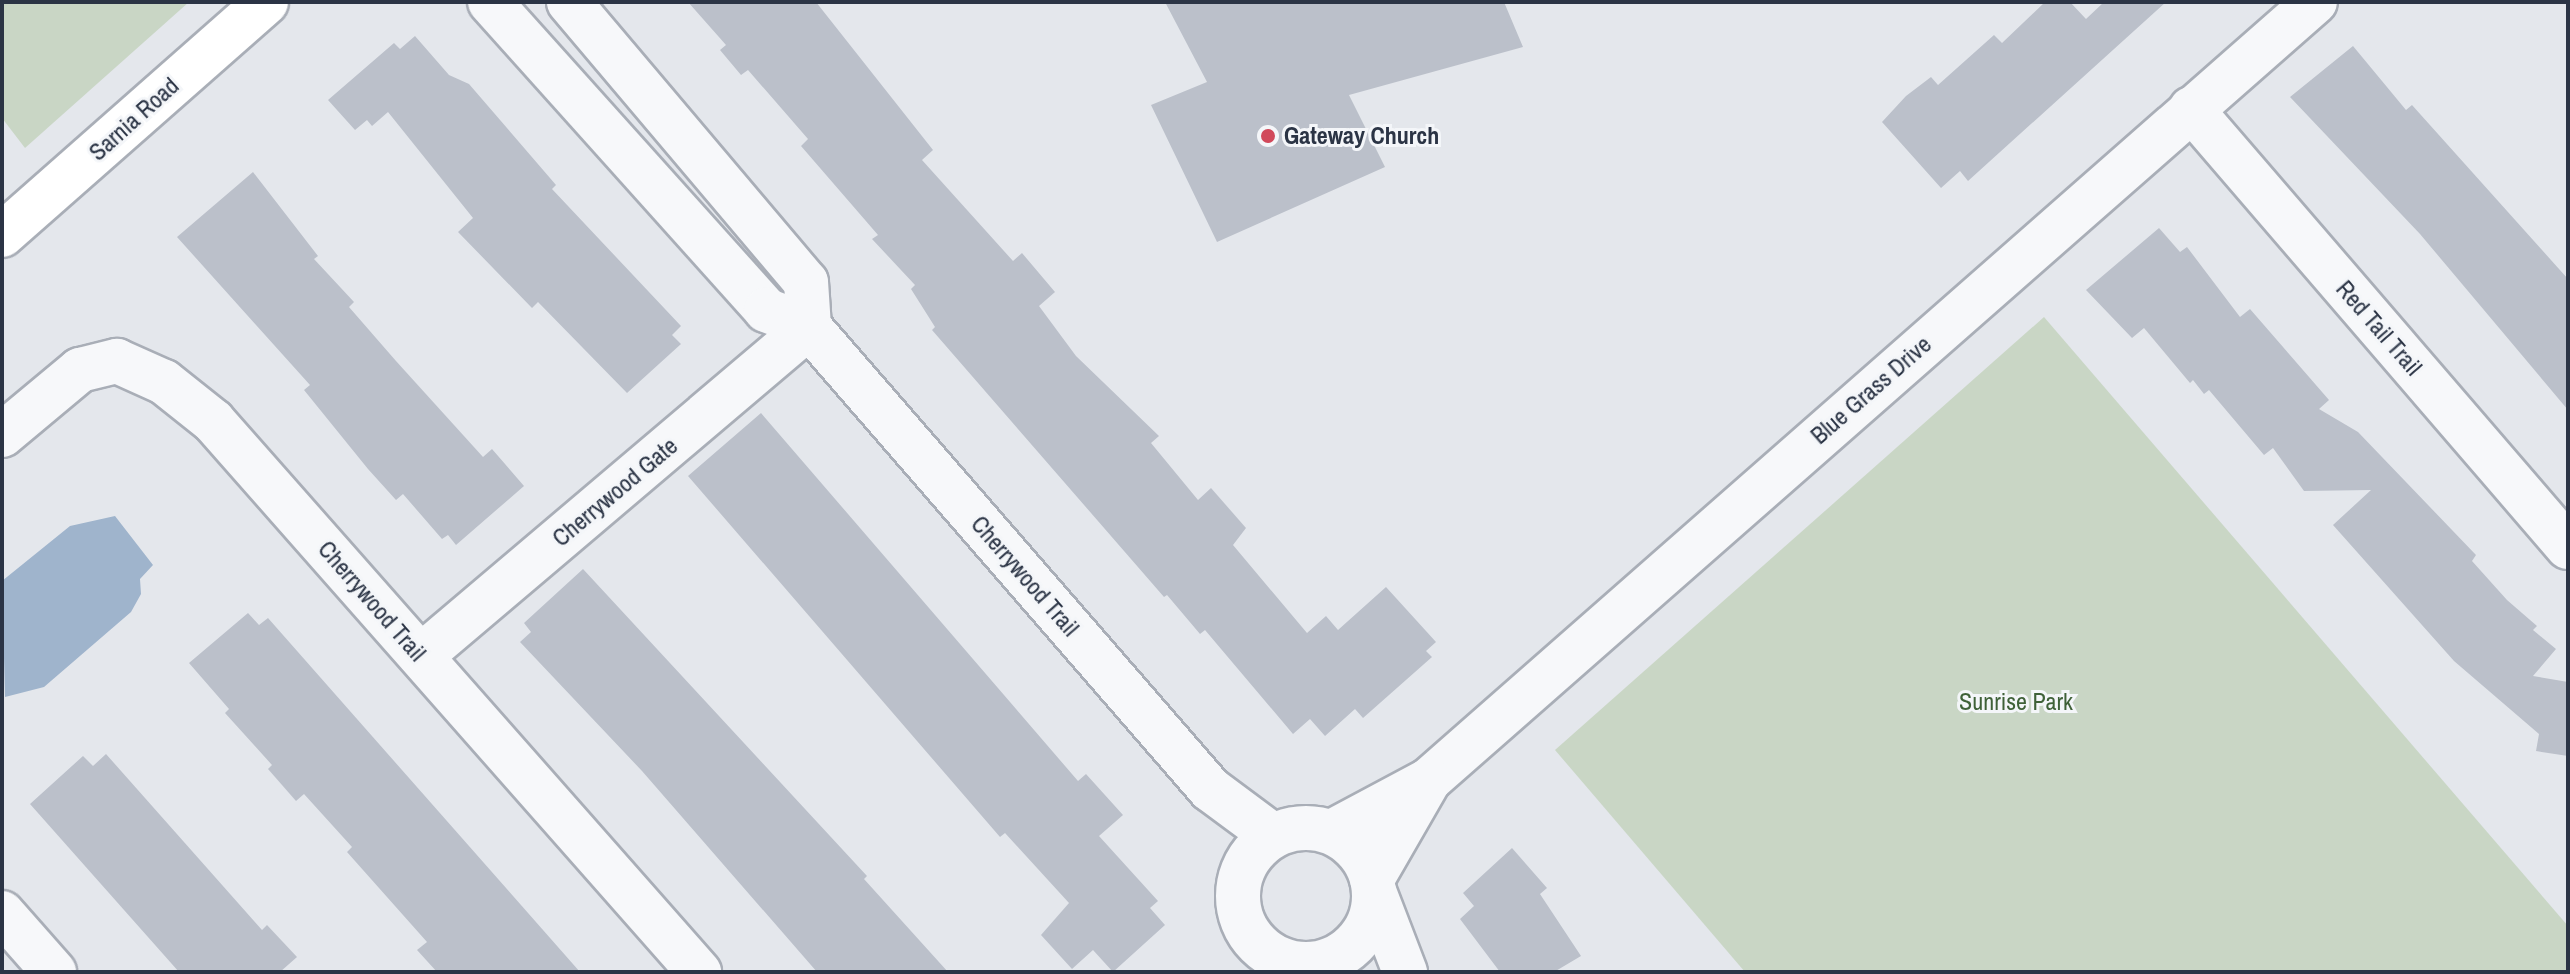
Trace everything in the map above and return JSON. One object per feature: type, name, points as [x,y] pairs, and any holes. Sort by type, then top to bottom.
[{"type":"main road","name":"Sarnia Road","points":[[2,235],[266,2]]},
{"type":"street","name":"Cherrywood Trail","points":[[490,2],[766,310],[809,327],[1210,789],[1272,835]]},
{"type":"street","points":[[569,2],[806,282],[809,327]]},
{"type":"street","name":"Blue Grass Drive","points":[[1332,832],[1429,780],[2315,2]]},
{"type":"street","name":"Red Tail Trail","points":[[2191,109],[2568,547]]},
{"type":"street","name":"Cherrywood Gate","points":[[421,656],[809,327]]},
{"type":"street","name":"Cherrywood Trail","points":[[2,435],[80,370],[117,361],[164,382],[213,421],[699,972]]},
{"type":"street","name":"Blue Grass Drive","points":[[1374,886],[1429,780]]},
{"type":"street","name":"Cherrywood Trail","points":[[1210,789],[1244,869]]},
{"type":"street","points":[[1374,886],[1371,918],[1360,940],[1326,968],[1294,964],[1271,956],[1252,940],[1238,913],[1238,884],[1249,856],[1272,835],[1302,827],[1332,832],[1357,849],[1374,886],[1405,972]]},
{"type":"street","points":[[2,913],[54,972]]},
{"type":"green space","points":[[2,2],[189,2],[25,148],[2,118]]},
{"type":"green space","name":"Sunrise Park","points":[[2044,317],[2568,926],[2568,972],[1745,972],[1555,750]]},
{"type":"water","points":[[115,516],[153,565],[140,579],[141,594],[131,612],[44,687],[5,697],[2,581],[70,526]]},
{"type":"building","points":[[688,2],[816,2],[933,150],[922,160],[1013,261],[1022,253],[1055,292],[1039,306],[1076,356],[1159,436],[1151,443],[1198,500],[1211,488],[1246,528],[1233,545],[1307,633],[1326,616],[1338,630],[1386,587],[1436,642],[1426,651],[1432,657],[1363,718],[1355,709],[1325,736],[1310,719],[1293,734],[1205,630],[1200,634],[1167,595],[1164,597],[932,330],[935,327],[911,289],[915,285],[872,239],[878,235],[801,146],[808,139],[748,70],[741,75],[720,50],[726,45]]},
{"type":"building","name":"Gateway Church","points":[[1165,2],[1504,2],[1523,47],[1349,95],[1385,167],[1217,242],[1151,105],[1207,82]]},
{"type":"building","points":[[2045,2],[2070,2],[2086,19],[2104,2],[2166,2],[1968,181],[1960,171],[1941,188],[1882,122],[1906,96],[1931,77],[1938,85],[1994,35],[2002,43]]},
{"type":"building","points":[[415,36],[449,75],[469,84],[556,185],[552,189],[681,326],[672,335],[681,344],[627,393],[538,302],[532,308],[458,232],[473,218],[388,112],[372,126],[367,120],[355,130],[328,100],[394,43],[400,49]]},
{"type":"building","points":[[2353,46],[2406,110],[2412,105],[2568,279],[2568,410],[2420,234],[2290,97]]},
{"type":"building","points":[[253,172],[318,256],[314,259],[354,302],[349,307],[483,457],[492,449],[524,486],[456,545],[448,535],[442,539],[403,494],[396,500],[304,390],[310,385],[177,237]]},
{"type":"building","points":[[2159,228],[2180,252],[2187,247],[2240,317],[2250,309],[2329,400],[2319,409],[2358,432],[2476,555],[2472,561],[2507,600],[2537,626],[2533,630],[2556,649],[2533,676],[2568,682],[2568,756],[2536,751],[2539,734],[2454,661],[2333,525],[2371,490],[2304,491],[2273,448],[2264,455],[2209,390],[2204,394],[2193,380],[2190,383],[2144,328],[2132,338],[2086,290]]},
{"type":"building","points":[[761,413],[1078,781],[1086,774],[1123,815],[1099,836],[1158,901],[1150,908],[1165,925],[1113,972],[1093,950],[1072,969],[1041,935],[1069,903],[1005,833],[1000,837],[688,476]]},
{"type":"building","points":[[583,569],[867,876],[864,879],[948,972],[817,972],[642,771],[520,642],[531,632],[524,623]]},
{"type":"building","points":[[248,613],[259,625],[268,618],[580,972],[437,972],[417,950],[427,942],[347,852],[352,847],[304,794],[296,801],[268,769],[272,765],[225,713],[229,709],[189,663]]},
{"type":"building","points":[[106,754],[262,930],[267,925],[297,957],[280,972],[179,972],[30,804],[83,756],[93,766]]},
{"type":"building","points":[[1512,848],[1547,888],[1540,894],[1581,956],[1554,972],[1500,972],[1460,919],[1474,906],[1463,893]]},
{"type":"place","name":"Gateway Church","points":[[1268,136]]}]
